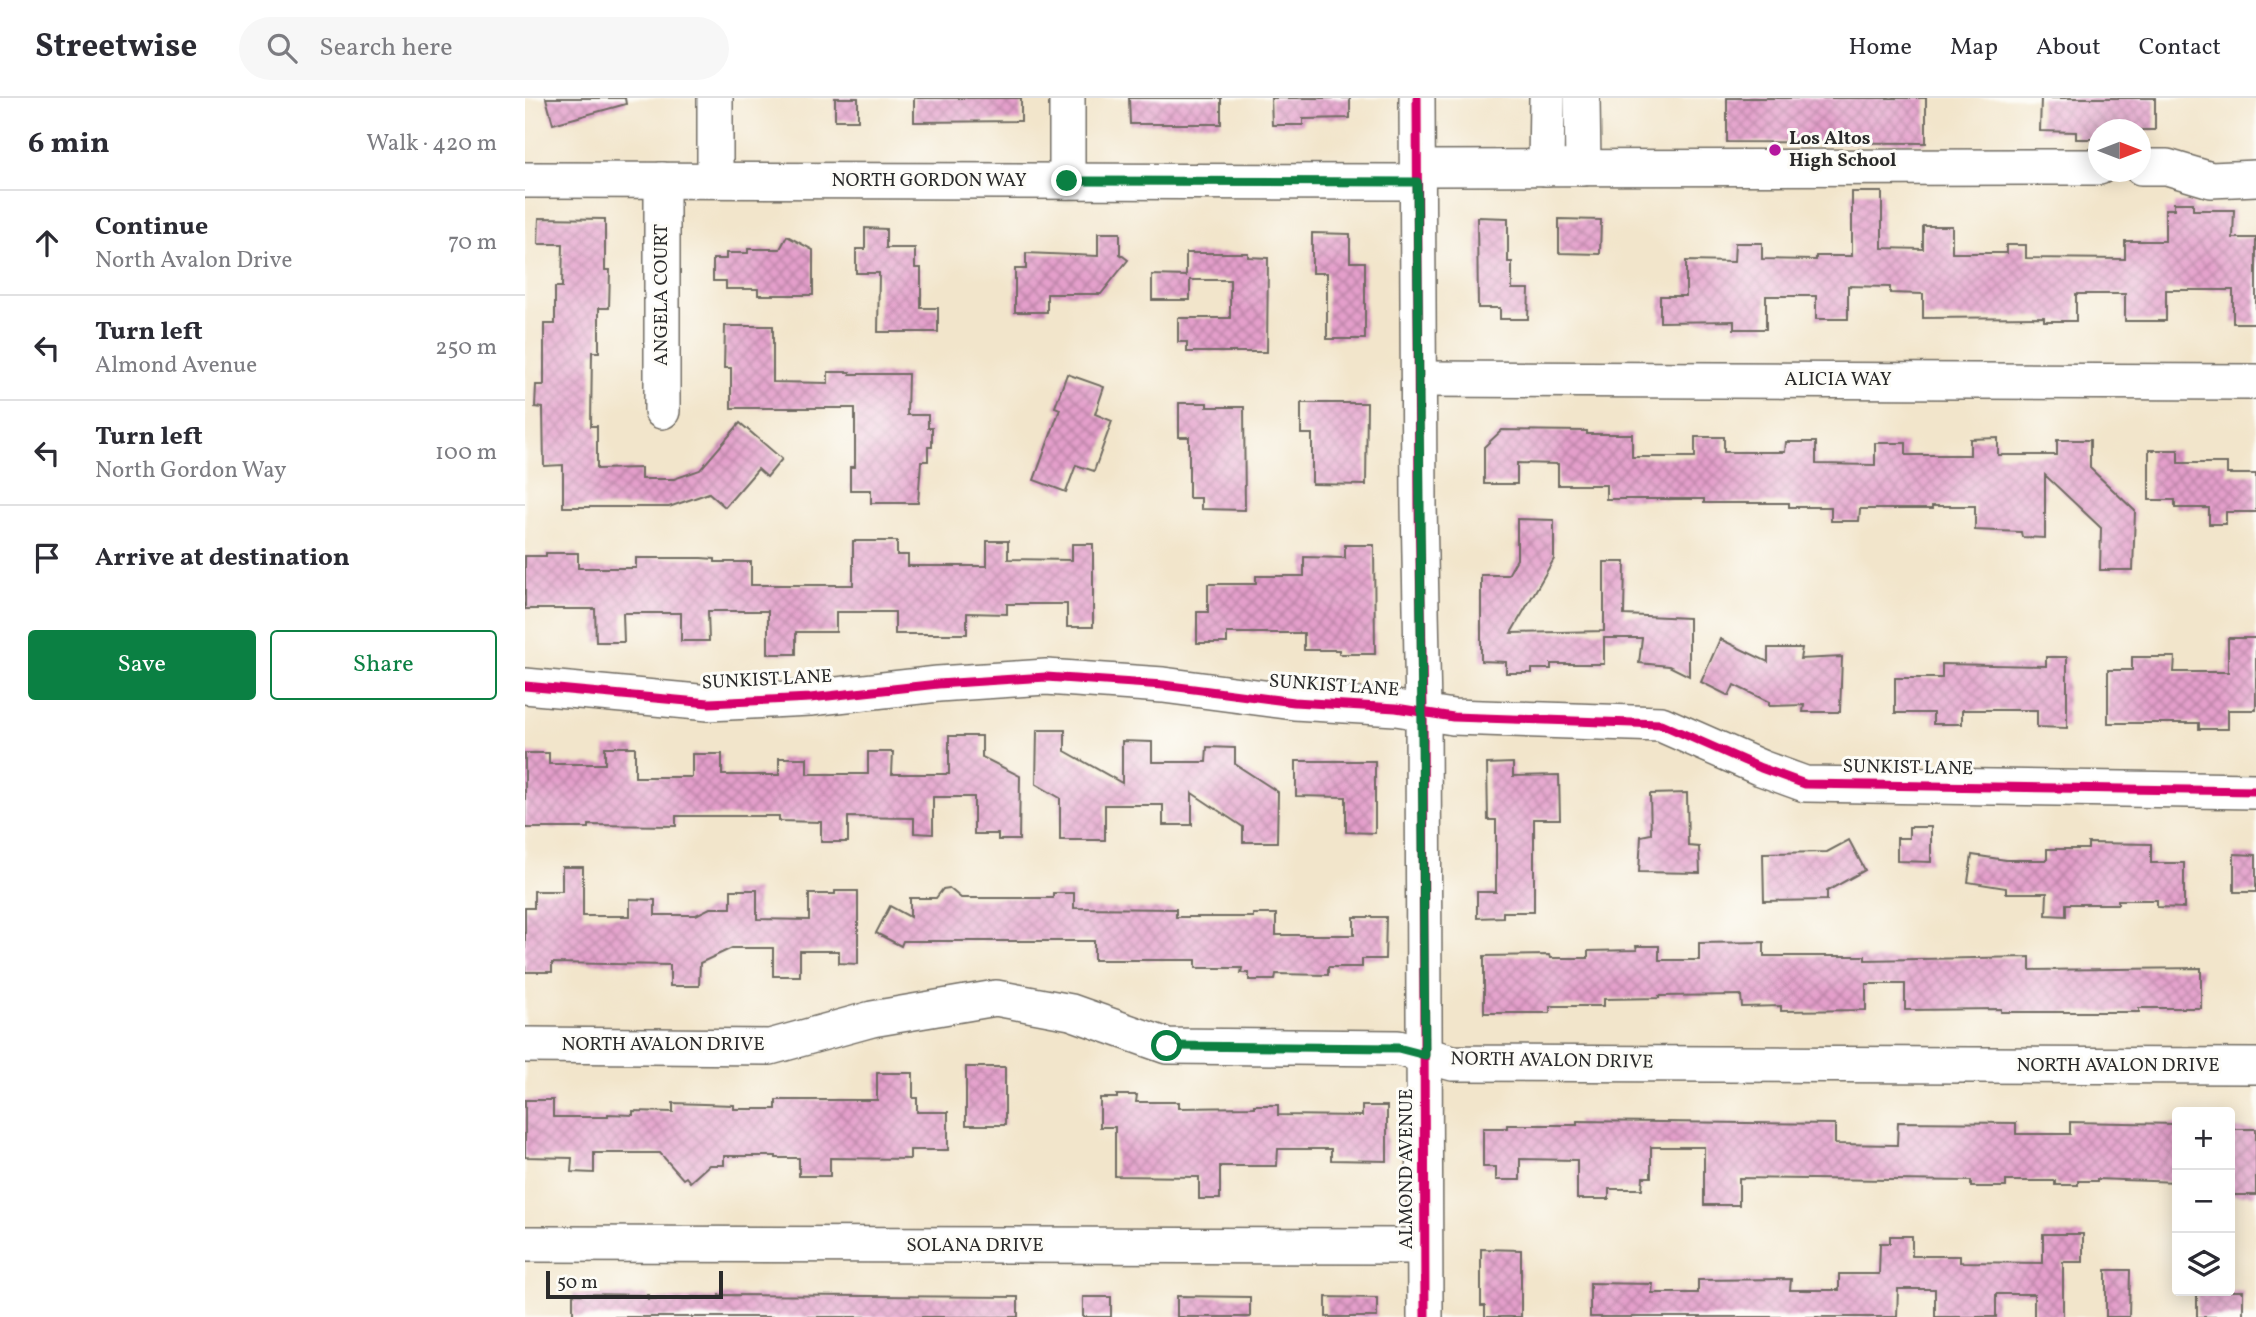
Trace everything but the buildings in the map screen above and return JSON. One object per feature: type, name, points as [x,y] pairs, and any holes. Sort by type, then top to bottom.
[{"type":"street","points":[[715,98],[715,180]]},
{"type":"street","points":[[1067,98],[1067,181]]},
{"type":"street","name":"ALMOND AVENUE","points":[[1417,98],[1425,1317]]},
{"type":"street","points":[[1546,168],[1547,98]]},
{"type":"street","points":[[1582,98],[1583,168]]},
{"type":"street","name":"NORTH GORDON WAY","points":[[525,180],[1067,181],[1417,175],[1546,168],[2088,167]]},
{"type":"street","points":[[2151,167],[2167,167],[2211,180],[2256,178]]},
{"type":"street","name":"ANGELA COURT","points":[[662,180],[662,411]]},
{"type":"street","name":"ALICIA WAY","points":[[1420,379],[2256,382]]},
{"type":"street","name":"SUNKIST LANE","points":[[525,686],[709,703],[810,698],[939,684],[1046,677],[1163,685],[1293,702],[1423,711],[1453,717],[1661,724],[1761,768],[1805,784],[2256,792]]},
{"type":"street","name":"NORTH AVALON DRIVE","points":[[525,1045],[770,1047],[871,1019],[996,998],[1071,1012],[1167,1046],[1398,1048],[1453,1063],[2256,1066]]},
{"type":"street","name":"SOLANA DRIVE","points":[[525,1244],[1424,1246]]},
{"type":"cycle path","points":[[1417,98],[1425,1317]]},
{"type":"cycle path","points":[[525,686],[709,703],[810,698],[938,684],[1046,677],[1163,685],[1294,702],[1396,708],[1453,717],[1661,724],[1761,768],[1805,784],[2256,791]]},
{"type":"place","name":"Los Altos High School","points":[[1775,150]]},
{"type":"route","points":[[1067,181],[1417,182],[1425,1055],[1398,1048],[1167,1046]]}]
